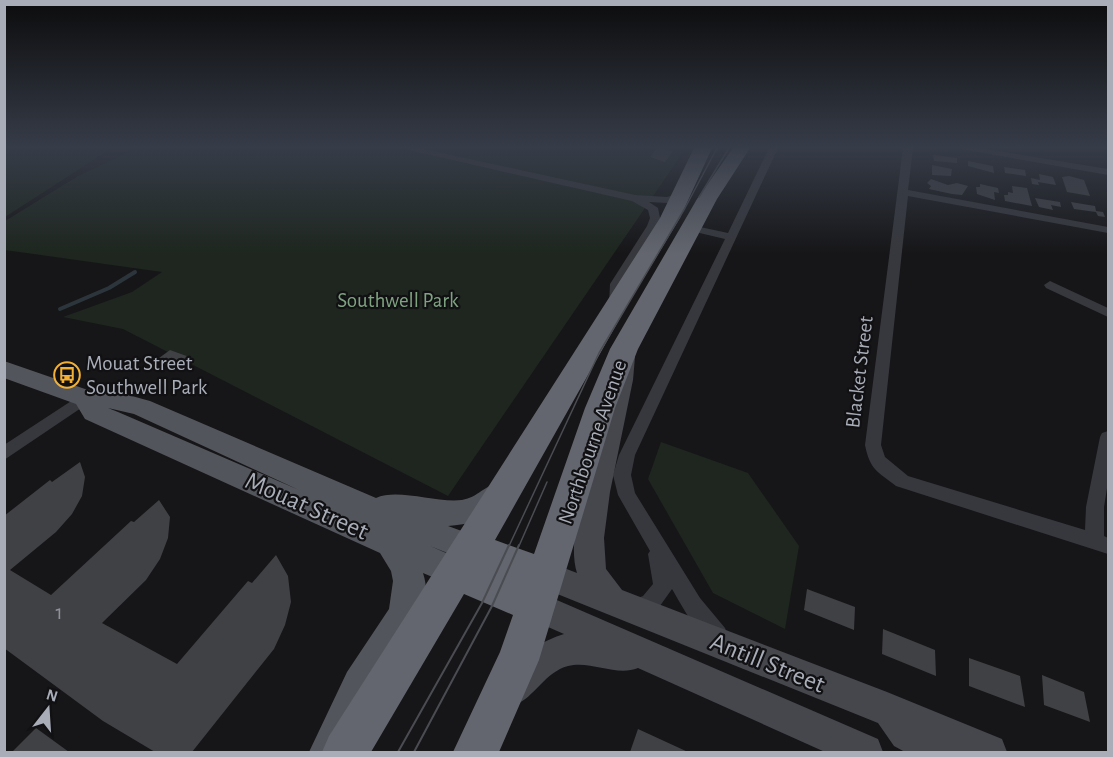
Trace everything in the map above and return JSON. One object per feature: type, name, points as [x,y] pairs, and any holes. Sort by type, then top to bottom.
[{"type":"highway","name":"Northbourne Avenue","points":[[345,753],[688,183]]},
{"type":"highway","name":"Northbourne Avenue","points":[[485,735],[518,660],[600,408],[624,349],[718,183]]},
{"type":"highway","name":"Mouat Street","points":[[463,560],[541,590]]},
{"type":"main road","points":[[623,605],[597,583],[590,567],[591,522],[598,478],[622,392],[624,349]]},
{"type":"main road","name":"Mouat Street","points":[[4,369],[85,398],[111,399],[141,407],[355,502],[463,560]]},
{"type":"main road","name":"Mouat Street","points":[[85,398],[94,412],[389,541],[463,560]]},
{"type":"main road","points":[[355,502],[454,513],[483,508],[509,483]]},
{"type":"main road","points":[[328,753],[360,685],[409,604],[410,584],[406,568],[389,541]]},
{"type":"main road","name":"Antill Street","points":[[541,590],[623,605],[887,709],[989,753]]},
{"type":"main road","name":"Antill Street","points":[[541,590],[657,660],[865,753]]},
{"type":"main road","points":[[485,735],[531,671],[561,651],[579,647],[657,660]]},
{"type":"main road","points":[[887,709],[907,733],[937,753]]},
{"type":"street","points":[[567,183],[635,198],[668,200],[683,195]]},
{"type":"street","name":"Northbourne Avenue","points":[[726,645],[703,620],[627,495],[623,484],[624,466],[757,183]]},
{"type":"street","name":"Blacket Street","points":[[903,183],[873,446],[877,461],[902,481],[1101,543]]},
{"type":"street","points":[[902,192],[1108,230]]},
{"type":"street","name":"Northbourne Avenue","points":[[616,304],[616,284],[654,224],[651,206],[635,198]]},
{"type":"street","points":[[691,228],[732,237]]},
{"type":"street","points":[[1050,285],[1108,313]]},
{"type":"street","points":[[4,454],[85,398]]},
{"type":"street","points":[[1101,543],[1095,507],[1108,437]]},
{"type":"street","name":"Northbourne Avenue","points":[[623,605],[650,603],[663,587],[656,545]]},
{"type":"green space","points":[[5,183],[57,183],[5,217]]},
{"type":"green space","name":"Southwell Park","points":[[66,183],[662,183],[448,496],[123,329],[63,317],[132,292],[162,272],[5,250],[5,221]]},
{"type":"green space","points":[[661,442],[748,473],[799,546],[785,629],[713,593],[648,479]]},
{"type":"building","points":[[927,183],[958,183],[968,186],[962,195],[929,189],[931,186]]},
{"type":"building","points":[[1064,183],[1085,183],[1090,196],[1067,192]]},
{"type":"building","points":[[980,184],[998,188],[999,193],[994,192],[995,200],[977,194],[976,187],[980,187]]},
{"type":"building","points":[[1012,186],[1027,188],[1032,206],[1005,201],[1004,195],[1008,195],[1008,192],[1013,193]]},
{"type":"building","points":[[1035,198],[1060,202],[1061,207],[1051,205],[1053,210],[1039,207]]},
{"type":"building","points":[[1071,202],[1095,206],[1096,211],[1103,212],[1105,217],[1098,216],[1096,212],[1074,209]]},
{"type":"building","points":[[170,350],[192,358],[177,369],[155,361]]},
{"type":"building","points":[[80,462],[85,477],[82,496],[72,514],[56,532],[10,570],[51,595],[131,521],[134,522],[159,500],[170,517],[168,538],[160,559],[146,580],[102,623],[177,664],[248,581],[252,583],[276,555],[288,576],[291,602],[285,625],[274,649],[192,752],[155,752],[103,721],[4,648],[4,516],[50,480],[52,482]]},
{"type":"building","points":[[807,589],[855,607],[854,630],[804,610]]},
{"type":"building","points":[[883,629],[935,650],[936,676],[882,654]]},
{"type":"building","points":[[969,658],[1020,676],[1025,707],[969,686]]},
{"type":"building","points":[[1042,675],[1084,692],[1090,722],[1044,705]]},
{"type":"building","points":[[36,728],[69,752],[12,752]]},
{"type":"building","points":[[638,729],[688,752],[630,752]]},
{"type":"waterway","points":[[60,309],[109,288],[135,272]]},
{"type":"tram line","points":[[509,546],[599,353],[698,183]]},
{"type":"tram line","points":[[699,197],[707,183]]},
{"type":"tram line","points":[[519,546],[547,482]]},
{"type":"tram line","points":[[398,752],[482,603],[509,545]]},
{"type":"tram line","points":[[414,752],[492,606],[519,545]]},
{"type":"place","name":"Mouat Street Southwell Park","points":[[67,375]]}]
